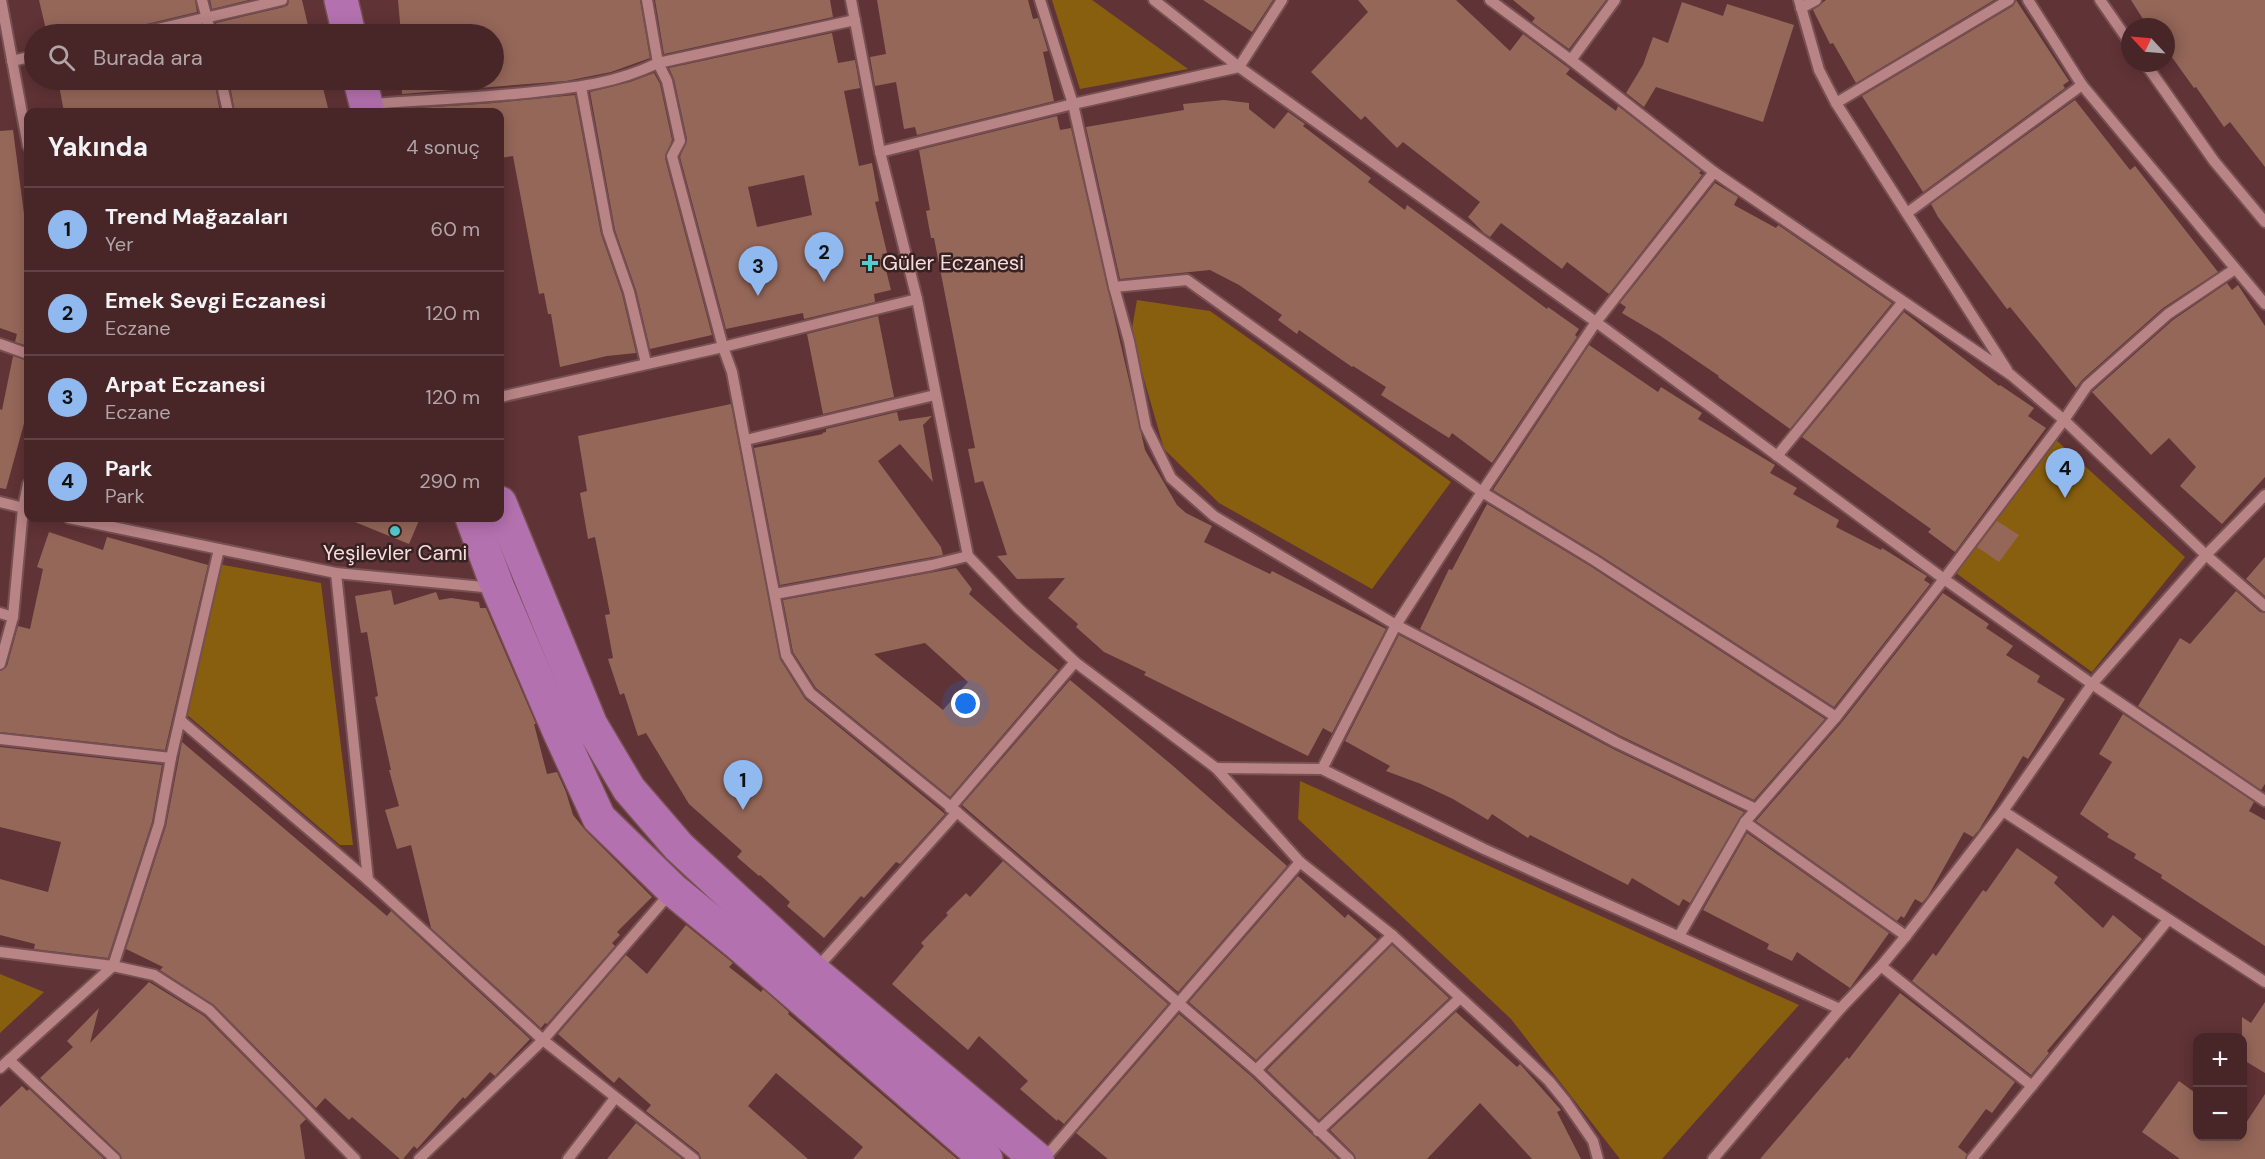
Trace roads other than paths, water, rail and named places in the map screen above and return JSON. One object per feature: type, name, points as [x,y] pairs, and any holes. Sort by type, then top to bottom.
[{"type":"main road","points":[[319,0],[325,24]]},
{"type":"main road","points":[[341,0],[347,24]]},
{"type":"main road","points":[[348,90],[360,102]]},
{"type":"main road","points":[[504,513],[591,725],[629,789],[679,847],[814,972],[1037,1159]]},
{"type":"main road","points":[[473,522],[498,588],[599,818],[673,891],[739,944],[986,1159]]},
{"type":"street","points":[[1,0],[24,125]]},
{"type":"street","points":[[202,0],[207,24]]},
{"type":"street","points":[[186,24],[282,0]]},
{"type":"street","points":[[647,0],[658,63],[667,81],[680,141],[672,156],[723,347],[732,372],[786,655],[810,693],[954,810],[1256,1070],[1349,1159]]},
{"type":"street","points":[[851,0],[880,152],[917,299],[968,556],[1075,662],[1216,768],[1300,862],[1392,935],[1549,1082],[1593,1141],[1598,1159]]},
{"type":"street","points":[[1040,0],[1073,105],[1114,287],[1129,341],[1146,427],[1171,478],[1214,516],[1396,625],[1616,742],[1756,808]]},
{"type":"street","points":[[1154,0],[1239,67],[1596,322],[1944,579],[2092,684],[2265,801]]},
{"type":"street","points":[[880,152],[1239,67],[1282,0]]},
{"type":"street","points":[[1490,0],[1714,172],[1902,303],[2011,375],[2064,420],[2206,555],[2265,606]]},
{"type":"street","points":[[1571,60],[1615,0]]},
{"type":"street","points":[[1816,0],[1800,4],[1819,70],[1836,103],[2011,375]]},
{"type":"street","points":[[1836,103],[2009,0]]},
{"type":"street","points":[[2028,0],[2082,84],[2265,304]]},
{"type":"street","points":[[2100,0],[2121,30]]},
{"type":"street","points":[[360,102],[508,95],[581,87],[635,74],[658,63],[855,20]]},
{"type":"street","points":[[12,61],[24,59]]},
{"type":"street","points":[[2151,72],[2214,161],[2265,222]]},
{"type":"street","points":[[1907,213],[2082,84]]},
{"type":"street","points":[[581,87],[608,231],[629,292],[646,363]]},
{"type":"street","points":[[223,90],[227,108]]},
{"type":"street","points":[[1322,769],[1396,625],[1482,492],[1596,322],[1714,172]]},
{"type":"street","points":[[1679,936],[1745,822],[1836,717],[1944,579],[2087,386],[2168,314],[2235,268]]},
{"type":"street","points":[[1114,287],[1187,280],[1482,492],[1594,560],[1836,717]]},
{"type":"street","points":[[504,396],[723,347],[917,299]]},
{"type":"street","points":[[1778,456],[1902,303]]},
{"type":"street","points":[[0,344],[24,353]]},
{"type":"street","points":[[746,440],[935,395]]},
{"type":"street","points":[[1713,1159],[1840,1009],[1906,936],[2003,812],[2092,684],[2206,555],[2265,495]]},
{"type":"street","points":[[0,502],[24,508]]},
{"type":"street","points":[[0,664],[12,617],[24,522]]},
{"type":"street","points":[[95,522],[336,573],[498,588]]},
{"type":"street","points":[[115,1159],[4,1064],[113,966],[159,825],[171,758],[219,549]]},
{"type":"street","points":[[775,594],[932,565],[968,556]]},
{"type":"street","points":[[336,573],[368,880]]},
{"type":"street","points":[[0,613],[12,617]]},
{"type":"street","points":[[814,972],[954,810],[1075,662]]},
{"type":"street","points":[[180,720],[368,880],[543,1040],[694,1159]]},
{"type":"street","points":[[0,739],[171,758]]},
{"type":"street","points":[[1216,768],[1322,769],[1484,849],[1840,1009]]},
{"type":"street","points":[[2003,812],[2265,982]]},
{"type":"street","points":[[1745,822],[1906,936]]},
{"type":"street","points":[[1044,1159],[1300,862]]},
{"type":"street","points":[[419,1159],[543,1040],[673,891]]},
{"type":"street","points":[[1972,1159],[2168,920]]},
{"type":"street","points":[[1256,1070],[1392,935]]},
{"type":"street","points":[[0,952],[113,966],[154,975],[209,1010],[355,1159]]},
{"type":"street","points":[[1881,966],[2032,1086]]},
{"type":"street","points":[[1318,1131],[1460,998]]},
{"type":"street","points":[[568,1159],[615,1098]]},
{"type":"place","name":"Güler Eczanesi","points":[[870,263]]},
{"type":"place","name":"Emek Sevgi Eczanesi","points":[[824,282]]},
{"type":"place","name":"Arpat Eczanesi","points":[[758,296]]},
{"type":"place","name":"Park","points":[[2065,498]]},
{"type":"place","name":"Yeşilevler Cami","points":[[395,531]]},
{"type":"place","name":"Trend Mağazaları","points":[[743,810]]}]
